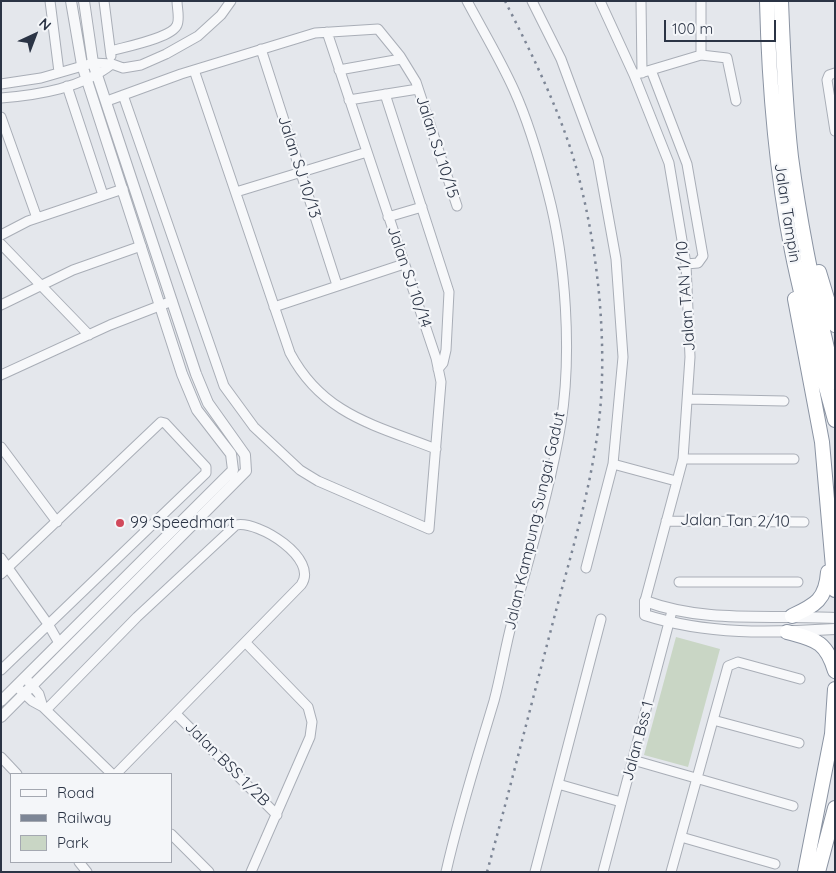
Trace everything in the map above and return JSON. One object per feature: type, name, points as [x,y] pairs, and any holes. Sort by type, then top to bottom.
[{"type":"highway","name":"Jalan Tampin","points":[[767,1],[771,83],[778,159],[792,252],[835,420]]},
{"type":"highway","name":"Jalan Tampin","points":[[780,1],[784,82],[790,148],[821,325],[835,382]]},
{"type":"highway","points":[[804,232],[813,249],[835,325]]},
{"type":"highway","points":[[792,252],[792,278],[796,308],[822,442],[835,590]]},
{"type":"highway","points":[[792,616],[812,606],[821,598],[827,585],[831,538]]},
{"type":"highway","points":[[787,632],[815,640],[824,646],[830,655],[835,671]]},
{"type":"highway","points":[[805,872],[832,734],[835,689]]},
{"type":"highway","points":[[818,872],[835,808]]},
{"type":"highway","points":[[828,872],[835,844]]},
{"type":"street","points":[[50,1],[59,72]]},
{"type":"street","points":[[1,717],[246,471],[246,455],[208,403],[172,301],[107,101],[93,78],[82,65],[71,1]]},
{"type":"street","points":[[1,701],[233,470],[231,454],[197,410],[182,374],[141,246],[123,189],[93,78],[93,63],[84,1]]},
{"type":"street","points":[[104,1],[112,64]]},
{"type":"street","points":[[111,51],[151,40],[174,30],[178,25],[176,1]]},
{"type":"street","points":[[1,84],[93,63],[112,64],[123,68],[141,65],[183,46],[210,26],[231,1]]},
{"type":"street","name":"Jalan Kampung Sungai Gadut","points":[[446,872],[456,828],[473,777],[482,735],[494,700],[553,461],[564,399],[566,352],[562,272],[549,196],[527,122],[514,90],[467,1]]},
{"type":"street","points":[[532,1],[561,59],[598,159],[616,259],[623,357],[613,464],[586,568]]},
{"type":"street","name":"Jalan TAN 1/10","points":[[600,1],[642,73],[669,163],[686,264],[690,357],[682,459],[645,601]]},
{"type":"street","points":[[641,1],[642,73],[687,164],[703,256],[698,263],[686,264]]},
{"type":"street","points":[[701,1],[701,55]]},
{"type":"street","name":"Jalan SJ 10/15","points":[[327,32],[378,28],[402,58],[418,88],[457,206]]},
{"type":"street","points":[[107,101],[194,70],[315,33],[327,32]]},
{"type":"street","name":"Jalan SJ 10/14","points":[[123,95],[224,386],[254,427],[300,470],[318,481],[429,529],[441,382],[327,32]]},
{"type":"street","name":"Jalan SJ 10/13","points":[[261,50],[337,285]]},
{"type":"street","points":[[642,73],[701,55],[726,58],[736,101]]},
{"type":"street","points":[[339,70],[402,58]]},
{"type":"street","points":[[1,98],[67,86],[93,78],[112,64]]},
{"type":"street","points":[[194,70],[290,354],[302,375],[315,390],[332,404],[360,419],[436,449]]},
{"type":"street","points":[[832,74],[827,80],[835,131]]},
{"type":"street","points":[[67,86],[104,195]]},
{"type":"street","points":[[349,100],[418,88]]},
{"type":"street","points":[[385,94],[449,292],[446,350],[443,363],[438,369]]},
{"type":"street","points":[[1,117],[37,218]]},
{"type":"street","points":[[236,192],[367,152]]},
{"type":"street","points":[[1,235],[37,218],[123,189]]},
{"type":"street","points":[[388,217],[422,207]]},
{"type":"street","points":[[1,244],[42,284],[89,335]]},
{"type":"street","points":[[1,305],[73,270],[141,246]]},
{"type":"street","points":[[274,306],[404,264]]},
{"type":"street","points":[[1,375],[89,335],[172,301]]},
{"type":"street","points":[[688,399],[784,401]]},
{"type":"street","points":[[1,670],[206,473],[206,467],[165,423],[161,422],[4,570]]},
{"type":"street","points":[[1,447],[57,522]]},
{"type":"street","points":[[682,459],[794,459]]},
{"type":"street","points":[[613,464],[676,481]]},
{"type":"street","name":"Jalan Tan 2/10","points":[[666,521],[804,522]]},
{"type":"street","points":[[45,708],[144,611],[236,525],[245,523],[255,526],[301,559],[306,569],[305,579],[301,585],[117,773]]},
{"type":"street","points":[[1,558],[4,570],[48,624],[59,643]]},
{"type":"street","points":[[678,582],[798,582]]},
{"type":"street","points":[[835,618],[792,616],[729,617],[672,611],[645,601],[645,615],[670,623],[712,630],[787,632],[835,629]]},
{"type":"street","name":"Jalan Bss 1","points":[[603,872],[672,611]]},
{"type":"street","points":[[535,872],[601,619]]},
{"type":"street","points":[[246,643],[308,707],[312,722],[310,737],[251,872]]},
{"type":"street","points":[[671,872],[728,666],[738,662],[800,679]]},
{"type":"street","points":[[24,678],[40,694],[45,708]]},
{"type":"street","points":[[16,686],[32,701],[45,708],[111,773]]},
{"type":"street","name":"Jalan BSS 1/2B","points":[[176,714],[277,815]]},
{"type":"street","points":[[713,720],[799,743]]},
{"type":"street","points":[[1,756],[15,773]]},
{"type":"street","points":[[633,760],[793,806]]},
{"type":"street","points":[[558,784],[622,802]]},
{"type":"street","points":[[172,835],[209,872]]},
{"type":"street","points":[[681,837],[776,864]]},
{"type":"green space","points":[[676,637],[720,649],[688,767],[644,755]]},
{"type":"railway","points":[[487,872],[585,502],[596,440],[602,378],[601,322],[596,263],[579,177],[571,150],[549,93],[505,1]]},
{"type":"place","name":"99 Speedmart","points":[[120,523]]}]
